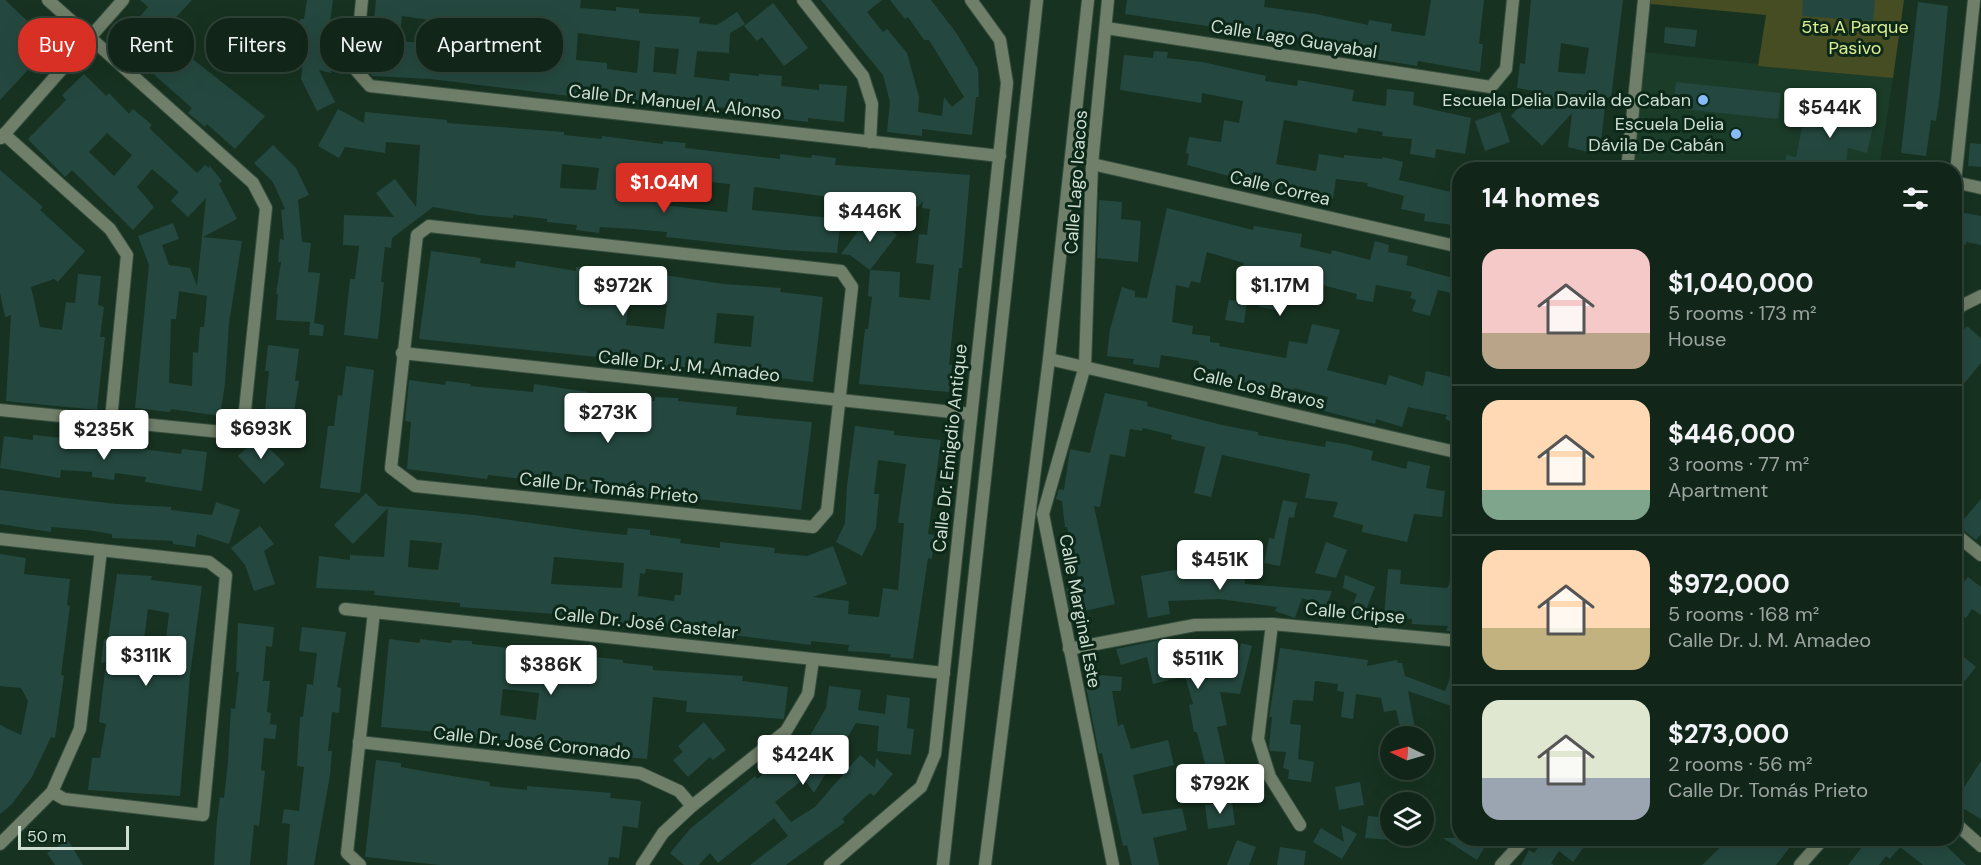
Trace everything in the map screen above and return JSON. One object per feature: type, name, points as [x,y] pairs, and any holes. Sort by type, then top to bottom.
[{"type":"street","points":[[48,0],[68,18]]},
{"type":"street","points":[[96,30],[123,0]]},
{"type":"street","name":"Calle Dr. Manuel A. Alonso","points":[[362,0],[355,69],[370,86],[1000,156]]},
{"type":"street","points":[[803,0],[863,76],[872,104],[870,142]]},
{"type":"street","name":"Calle Dr. Emigdio Antique","points":[[830,865],[921,787],[935,754],[1007,83],[1000,40],[971,0]]},
{"type":"street","points":[[943,865],[1037,0]]},
{"type":"street","points":[[985,865],[1049,359],[1088,0]]},
{"type":"street","name":"Calle Lago Icacos","points":[[1084,366],[1092,165],[1108,0]]},
{"type":"street","name":"Calle Lago Guayabal","points":[[1106,28],[1491,87],[1506,69],[1513,0]]},
{"type":"street","points":[[1628,161],[1644,0]]},
{"type":"street","points":[[1957,162],[1974,0]]},
{"type":"street","points":[[0,410],[111,419],[222,432],[244,420],[266,208],[253,183],[96,42]]},
{"type":"street","points":[[59,72],[2,136],[110,229],[127,255],[111,419]]},
{"type":"street","name":"Calle Correa","points":[[1092,165],[1452,245]]},
{"type":"street","points":[[1962,184],[1981,188]]},
{"type":"street","points":[[402,353],[417,235],[429,226],[452,226],[841,272],[852,287],[840,401]]},
{"type":"street","points":[[1962,306],[1981,296]]},
{"type":"street","name":"Calle Dr. J. M. Amadeo","points":[[402,353],[972,414]]},
{"type":"street","name":"Calle Dr. Tomás Prieto","points":[[402,353],[391,468],[415,486],[813,527],[827,511],[840,401]]},
{"type":"street","name":"Calle Los Bravos","points":[[1049,359],[1452,451]]},
{"type":"street","name":"Calle Marginal Este","points":[[1084,366],[1043,514],[1113,865]]},
{"type":"street","points":[[0,539],[209,562],[226,575],[203,814],[64,799],[52,792]]},
{"type":"street","points":[[1962,540],[1981,555]]},
{"type":"street","points":[[0,844],[52,792],[80,729],[101,550]]},
{"type":"street","name":"Calle Dr. José Castelar","points":[[345,609],[944,673]]},
{"type":"street","points":[[360,865],[347,853],[374,612]]},
{"type":"street","points":[[1272,624],[1258,739],[1270,777],[1300,825]]},
{"type":"street","name":"Calle Cripse","points":[[1069,649],[1195,625],[1272,624],[1452,640]]},
{"type":"street","points":[[642,865],[663,832],[786,730],[808,694],[813,660]]},
{"type":"street","name":"Calle Dr. José Coronado","points":[[359,742],[640,773],[679,791],[692,806]]},
{"type":"street","points":[[1962,829],[1981,846]]},
{"type":"street","points":[[1501,865],[1519,846]]},
{"type":"street","points":[[1800,865],[1817,846]]},
{"type":"shaded area","points":[[1643,52],[1893,78],[1880,162],[1636,162]]},
{"type":"green space","name":"5ta A Parque Pasivo","points":[[1651,0],[1904,0],[1893,78],[1758,66],[1766,15],[1651,4]]},
{"type":"building","points":[[0,0],[5,0],[24,18],[18,18],[18,72],[26,72],[0,100]]},
{"type":"building","points":[[140,0],[192,0],[175,18],[139,18],[148,7]]},
{"type":"building","points":[[307,0],[333,0],[331,18],[320,18],[319,70],[335,102],[317,111],[301,79],[302,72],[308,72],[308,18],[304,18]]},
{"type":"building","points":[[376,0],[581,0],[580,8],[616,11],[616,7],[639,9],[639,13],[700,17],[699,23],[717,25],[737,12],[745,24],[730,33],[729,53],[697,51],[694,77],[729,81],[730,73],[759,76],[759,74],[782,76],[781,86],[819,90],[819,84],[847,86],[844,122],[808,118],[808,122],[784,119],[784,115],[726,108],[604,97],[603,100],[430,79],[372,76],[371,72],[404,72],[404,41],[416,42],[416,72],[563,72],[563,18],[416,18],[402,16],[402,18],[374,18]],"holes":[[[578,33],[640,41],[637,73],[607,69],[607,63],[576,60]],[[655,47],[679,49],[676,74],[653,72]]]},
{"type":"building","points":[[821,0],[882,0],[867,12],[883,32],[887,29],[907,53],[919,97],[918,112],[942,116],[944,97],[952,107],[964,97],[929,40],[924,40],[908,17],[905,19],[890,0],[931,0],[957,34],[978,69],[979,97],[976,97],[972,135],[922,129],[922,136],[887,132],[890,102],[883,75]]},
{"type":"building","points":[[1127,0],[1265,0],[1264,7],[1316,14],[1368,25],[1369,20],[1392,24],[1391,31],[1425,36],[1431,0],[1484,0],[1479,44],[1483,44],[1480,72],[1418,61],[1417,66],[1362,57],[1363,54],[1335,49],[1336,45],[1299,38],[1298,40],[1281,39],[1245,32],[1246,29],[1214,24],[1214,27],[1125,14]]},
{"type":"building","points":[[1531,0],[1623,0],[1611,98],[1606,97],[1600,151],[1596,151],[1596,154],[1568,147],[1572,113],[1542,146],[1511,116],[1534,91],[1517,88],[1520,63],[1525,64]],"holes":[[[1561,43],[1589,48],[1585,74],[1558,72]]]},
{"type":"building","points":[[1803,0],[1875,0],[1873,21],[1802,16]]},
{"type":"building","points":[[1918,2],[1948,6],[1936,121],[1931,120],[1926,156],[1901,153]]},
{"type":"building","points":[[773,3],[808,48],[784,66],[762,37],[757,41],[744,26]]},
{"type":"building","points":[[1665,27],[1697,30],[1695,47],[1664,43]]},
{"type":"building","points":[[1154,51],[1168,52],[1167,58],[1202,62],[1266,76],[1265,81],[1297,86],[1298,80],[1354,90],[1352,101],[1386,106],[1387,89],[1414,92],[1413,105],[1471,118],[1465,154],[1436,149],[1435,158],[1410,154],[1412,139],[1382,136],[1383,132],[1358,128],[1357,133],[1284,120],[1276,164],[1316,171],[1319,154],[1344,158],[1344,155],[1382,159],[1383,157],[1403,162],[1399,180],[1452,192],[1452,225],[1424,221],[1425,214],[1401,209],[1404,196],[1367,186],[1368,183],[1336,179],[1333,199],[1229,180],[1229,176],[1187,165],[1189,154],[1186,153],[1189,137],[1221,142],[1224,120],[1239,123],[1243,101],[1202,93],[1201,103],[1120,90],[1124,55],[1153,58]]},
{"type":"building","points":[[194,60],[206,72],[209,72],[265,116],[235,149],[207,124],[205,127],[188,113],[192,108],[151,72],[194,72]]},
{"type":"building","points":[[84,74],[106,96],[109,93],[129,114],[133,109],[152,125],[149,128],[197,173],[205,165],[209,168],[209,165],[222,181],[219,184],[237,219],[203,237],[242,241],[229,323],[225,384],[220,416],[171,409],[170,412],[135,408],[149,265],[138,236],[173,223],[179,239],[162,245],[169,265],[190,268],[197,286],[206,198],[188,217],[171,201],[179,192],[152,169],[137,187],[154,207],[133,230],[72,170],[65,177],[28,139],[66,100],[62,95]],"holes":[[[107,133],[132,155],[114,176],[89,152]],[[179,291],[207,296],[204,327],[200,327],[198,353],[193,352],[192,386],[169,383],[171,319],[176,319]]]},
{"type":"building","points":[[1676,82],[1781,93],[1778,119],[1673,108]]},
{"type":"building","points":[[1807,103],[1875,118],[1867,153],[1848,148],[1846,162],[1785,162],[1786,155],[1796,157]]},
{"type":"building","points":[[338,109],[364,123],[365,112],[447,120],[447,123],[564,132],[564,135],[602,139],[602,136],[663,144],[663,141],[686,143],[685,148],[780,159],[780,154],[811,158],[812,155],[836,158],[835,165],[970,175],[962,268],[959,268],[949,365],[952,365],[949,392],[859,384],[865,329],[868,329],[872,297],[868,296],[870,270],[900,272],[899,297],[930,300],[934,265],[916,263],[919,234],[927,235],[930,209],[922,208],[923,201],[918,207],[871,202],[872,199],[844,196],[844,199],[754,187],[752,210],[841,219],[837,253],[783,250],[666,237],[667,232],[633,229],[600,227],[599,233],[576,230],[577,225],[547,222],[547,219],[513,215],[513,218],[479,215],[433,207],[392,238],[391,248],[385,247],[378,339],[344,335],[350,279],[355,279],[359,246],[343,245],[344,215],[394,217],[376,193],[395,179],[416,207],[420,145],[386,142],[385,153],[345,147],[339,158],[318,146]],"holes":[[[562,164],[599,168],[596,190],[560,188]],[[622,168],[661,172],[660,177],[730,184],[727,212],[663,205],[664,198],[619,193]]]},
{"type":"building","points":[[1500,112],[1510,142],[1485,151],[1475,121]]},
{"type":"building","points":[[1970,143],[1981,144],[1981,167],[1968,166]]},
{"type":"building","points":[[273,145],[296,168],[309,195],[298,200],[302,242],[311,243],[308,272],[320,273],[314,323],[324,325],[323,336],[309,335],[310,322],[276,320],[278,294],[276,294],[281,262],[278,262],[280,239],[284,240],[281,210],[285,209],[273,182],[254,163]]},
{"type":"building","points":[[0,170],[43,207],[40,210],[85,251],[58,282],[54,279],[31,287],[40,327],[62,330],[66,302],[75,303],[78,274],[101,276],[98,305],[104,307],[100,337],[105,337],[97,410],[6,401],[11,315],[5,317],[0,293]]},
{"type":"building","points":[[1099,200],[1122,202],[1121,219],[1141,221],[1138,262],[1097,258]]},
{"type":"building","points":[[1167,208],[1253,230],[1254,226],[1302,234],[1300,247],[1331,254],[1332,250],[1370,260],[1375,241],[1389,245],[1388,252],[1408,256],[1406,265],[1452,278],[1452,293],[1438,290],[1430,316],[1412,311],[1416,300],[1410,298],[1412,292],[1376,285],[1373,302],[1356,299],[1357,294],[1315,283],[1314,286],[1308,285],[1306,290],[1287,286],[1283,311],[1259,307],[1264,276],[1242,272],[1244,263],[1207,252],[1200,283],[1191,281],[1189,288],[1176,285],[1172,322],[1193,326],[1192,334],[1210,336],[1210,342],[1220,343],[1219,346],[1286,358],[1289,341],[1307,344],[1312,324],[1340,330],[1327,370],[1386,385],[1389,375],[1423,386],[1426,371],[1452,377],[1452,422],[1445,419],[1447,415],[1408,407],[1402,427],[1376,419],[1375,424],[1324,411],[1328,397],[1294,388],[1293,393],[1271,389],[1217,375],[1218,370],[1199,368],[1199,361],[1161,355],[1159,368],[1133,364],[1134,359],[1107,356],[1110,329],[1122,287],[1135,291],[1135,297],[1147,298]]},
{"type":"building","points":[[1962,212],[1981,216],[1981,245],[1966,242],[1966,245],[1962,244]]},
{"type":"building","points":[[870,215],[897,235],[870,270],[850,255],[841,254]]},
{"type":"building","points":[[431,251],[481,258],[480,263],[515,268],[516,261],[576,271],[576,267],[637,271],[724,284],[781,288],[780,292],[823,297],[813,382],[771,377],[771,380],[748,378],[749,373],[712,369],[682,367],[682,370],[628,365],[628,360],[419,339]],"holes":[[[629,301],[667,305],[664,329],[626,325]],[[717,313],[754,316],[751,347],[714,343]]]},
{"type":"building","points":[[1229,300],[1247,302],[1244,323],[1225,320]]},
{"type":"building","points":[[1967,326],[1981,338],[1981,363],[1962,386],[1962,332]]},
{"type":"building","points":[[268,345],[299,349],[295,381],[299,381],[294,412],[298,412],[295,435],[263,431],[269,371],[265,371]]},
{"type":"building","points":[[346,366],[374,370],[360,493],[320,488],[328,426],[334,426],[338,395],[342,396]]},
{"type":"building","points":[[409,380],[445,385],[446,381],[471,384],[470,386],[533,392],[534,384],[588,392],[588,395],[655,401],[655,397],[678,398],[678,401],[737,407],[736,415],[812,422],[801,510],[698,499],[671,498],[671,501],[614,494],[615,491],[551,487],[552,482],[488,475],[487,479],[407,469],[411,422],[405,421]]},
{"type":"building","points":[[1105,393],[1148,402],[1147,406],[1258,432],[1258,435],[1325,447],[1326,441],[1373,451],[1371,460],[1406,469],[1408,461],[1430,466],[1426,488],[1445,491],[1442,517],[1414,514],[1407,542],[1362,532],[1363,525],[1333,517],[1338,502],[1305,498],[1310,474],[1222,455],[1211,497],[1194,493],[1205,447],[1171,439],[1172,435],[1143,428],[1142,431],[1130,429],[1125,457],[1110,454],[1100,507],[1094,506],[1115,604],[1071,614],[1066,589],[1080,586],[1067,527],[1065,527],[1062,501],[1056,499],[1059,489],[1064,490],[1070,449],[1090,453]]},
{"type":"building","points":[[855,426],[894,431],[894,435],[941,440],[928,534],[934,535],[932,559],[928,558],[913,659],[890,657],[891,654],[848,651],[849,645],[811,641],[811,645],[726,634],[725,638],[700,635],[700,631],[581,619],[582,616],[460,607],[460,603],[374,595],[375,591],[316,588],[319,556],[350,560],[350,555],[384,557],[388,508],[353,544],[334,525],[366,493],[379,506],[474,515],[627,535],[628,528],[650,530],[650,535],[681,539],[680,543],[720,548],[720,542],[775,548],[774,553],[807,556],[833,546],[847,584],[813,597],[849,601],[848,614],[879,617],[883,588],[898,590],[904,523],[898,523],[906,464],[878,460],[874,494],[879,494],[876,528],[862,556],[836,542],[845,523],[847,485]],"holes":[[[410,540],[442,543],[438,570],[408,567]],[[554,557],[624,563],[622,588],[551,584]],[[646,569],[683,573],[681,595],[675,595],[674,601],[638,596],[640,573],[645,574]]]},
{"type":"building","points":[[33,435],[63,438],[63,444],[94,447],[95,443],[181,454],[182,449],[207,452],[202,491],[145,482],[146,477],[115,473],[114,480],[92,477],[92,472],[61,470],[60,478],[0,468],[4,436],[33,440]]},
{"type":"building","points":[[258,437],[285,464],[264,484],[238,456]]},
{"type":"building","points":[[0,490],[116,504],[171,507],[171,510],[212,515],[216,502],[240,510],[229,544],[197,534],[195,547],[173,544],[173,541],[112,538],[112,534],[87,530],[51,527],[51,532],[0,524]]},
{"type":"building","points":[[1981,499],[1981,534],[1976,540],[1962,529],[1962,521]]},
{"type":"building","points":[[1283,500],[1297,503],[1294,518],[1289,517],[1280,566],[1264,563],[1269,538],[1274,539]]},
{"type":"building","points":[[260,526],[274,544],[264,551],[275,584],[254,591],[245,565],[231,548]]},
{"type":"building","points":[[1326,542],[1347,550],[1336,578],[1315,573]]},
{"type":"building","points":[[0,554],[26,558],[24,574],[70,579],[67,605],[70,606],[61,675],[64,676],[55,738],[51,737],[32,777],[12,804],[0,814],[0,725],[21,735],[28,701],[21,688],[0,686]]},
{"type":"building","points":[[1209,562],[1209,572],[1245,579],[1245,584],[1332,591],[1326,607],[1302,598],[1295,618],[1275,611],[1277,607],[1220,599],[1168,601],[1170,614],[1148,618],[1141,576],[1180,569],[1179,563]]},
{"type":"building","points":[[1388,569],[1401,570],[1400,584],[1447,588],[1452,579],[1452,632],[1446,631],[1448,626],[1412,624],[1412,619],[1384,617]]},
{"type":"building","points":[[117,574],[152,576],[151,580],[202,586],[190,675],[180,796],[88,790],[92,758],[100,758],[106,724],[99,722],[106,662],[101,663],[104,639],[108,640]],"holes":[[[148,609],[169,613],[162,672],[140,670]]]},
{"type":"building","points":[[1345,575],[1375,587],[1363,618],[1350,613],[1357,594],[1343,588]]},
{"type":"building","points":[[1968,577],[1981,587],[1981,615],[1972,609],[1966,618],[1962,615],[1962,585]]},
{"type":"building","points":[[238,623],[274,627],[272,647],[266,646],[263,681],[270,681],[267,712],[271,713],[270,724],[277,725],[275,739],[264,738],[261,770],[265,771],[259,826],[254,825],[250,865],[214,865],[220,797],[224,798],[228,762],[231,708],[235,709],[239,672],[236,672]]},
{"type":"building","points":[[302,627],[346,632],[337,687],[341,688],[339,713],[332,712],[328,751],[332,751],[330,775],[314,865],[287,865],[290,824],[282,823],[284,809],[299,811],[304,767],[297,766],[300,717],[303,717],[307,684],[313,685],[317,653],[299,651]]},
{"type":"building","points":[[1170,638],[1172,649],[1197,643],[1207,681],[1217,645],[1239,650],[1241,643],[1252,646],[1240,694],[1220,692],[1227,725],[1217,727],[1229,781],[1205,787],[1200,769],[1206,768],[1197,732],[1194,732],[1189,705],[1193,704],[1185,676],[1153,684],[1147,657],[1121,665],[1116,649]]},
{"type":"building","points":[[389,639],[420,643],[420,639],[451,643],[452,640],[472,641],[472,644],[623,660],[623,663],[653,666],[653,670],[743,676],[742,681],[788,687],[784,719],[686,712],[687,701],[653,697],[647,759],[623,757],[624,752],[438,736],[438,732],[381,727]],"holes":[[[503,689],[539,693],[536,720],[500,715]]]},
{"type":"building","points":[[1280,648],[1368,660],[1367,666],[1397,660],[1398,663],[1402,663],[1405,676],[1445,691],[1450,678],[1452,679],[1452,706],[1408,691],[1415,726],[1400,726],[1396,710],[1384,712],[1381,698],[1356,694],[1353,719],[1341,717],[1344,692],[1337,691],[1338,684],[1315,681],[1313,701],[1293,700],[1290,724],[1301,725],[1298,759],[1314,762],[1311,782],[1288,779],[1289,770],[1283,768],[1286,752],[1270,751],[1272,717],[1269,717]]},
{"type":"building","points":[[1962,656],[1976,667],[1962,684]]},
{"type":"building","points":[[1087,674],[1122,677],[1121,691],[1112,691],[1118,726],[1123,724],[1131,749],[1168,740],[1174,765],[1133,775],[1142,814],[1182,808],[1187,830],[1153,838],[1159,865],[1132,865],[1127,845],[1123,846],[1102,753],[1099,754],[1086,686]]},
{"type":"building","points":[[829,686],[861,690],[858,710],[885,714],[887,695],[910,698],[907,728],[914,729],[911,755],[877,751],[879,726],[856,723],[814,793],[804,779],[775,802],[791,822],[815,807],[860,755],[875,768],[876,758],[893,774],[874,796],[870,793],[842,819],[845,822],[786,865],[750,865],[788,836],[774,818],[718,863],[710,853],[699,865],[684,865],[670,853],[690,829],[755,776],[757,779],[781,760],[785,765],[813,742],[808,739],[826,708]]},
{"type":"building","points":[[704,722],[726,750],[713,760],[710,757],[688,777],[673,760],[683,752],[678,746]]},
{"type":"building","points":[[376,760],[401,763],[401,767],[490,782],[490,786],[527,790],[527,786],[611,793],[610,798],[641,801],[638,828],[623,826],[619,858],[609,857],[608,865],[440,865],[365,857]]},
{"type":"building","points":[[1981,761],[1981,819],[1962,808],[1962,790]]},
{"type":"building","points":[[1360,782],[1364,805],[1339,810],[1335,787]]},
{"type":"building","points":[[1232,802],[1235,825],[1208,829],[1205,805]]},
{"type":"building","points":[[1368,816],[1380,817],[1380,839],[1365,838]]},
{"type":"building","points":[[1341,825],[1357,834],[1342,859],[1313,842],[1321,828],[1344,842]]},
{"type":"building","points":[[1443,838],[1452,838],[1452,844]]},
{"type":"building","points":[[68,840],[83,865],[55,865],[47,853]]},
{"type":"building","points":[[1237,840],[1256,847],[1249,865],[1227,865]]},
{"type":"building","points":[[1455,846],[1485,846],[1477,860]]},
{"type":"building","points":[[1539,846],[1584,847],[1573,862],[1559,851],[1551,863],[1554,865],[1521,865],[1529,850],[1534,853]]},
{"type":"building","points":[[1722,846],[1791,846],[1776,865],[1702,865]]},
{"type":"building","points":[[1863,846],[1946,846],[1966,865],[1923,865],[1900,847],[1890,859],[1886,856],[1879,865],[1848,865]]},
{"type":"building","points":[[1280,847],[1306,851],[1304,865],[1277,865]]},
{"type":"place","name":"Escuela Delia Davila de Caban","points":[[1703,100]]},
{"type":"place","name":"Escuela Delia Dávila De Cabán","points":[[1736,134]]}]
